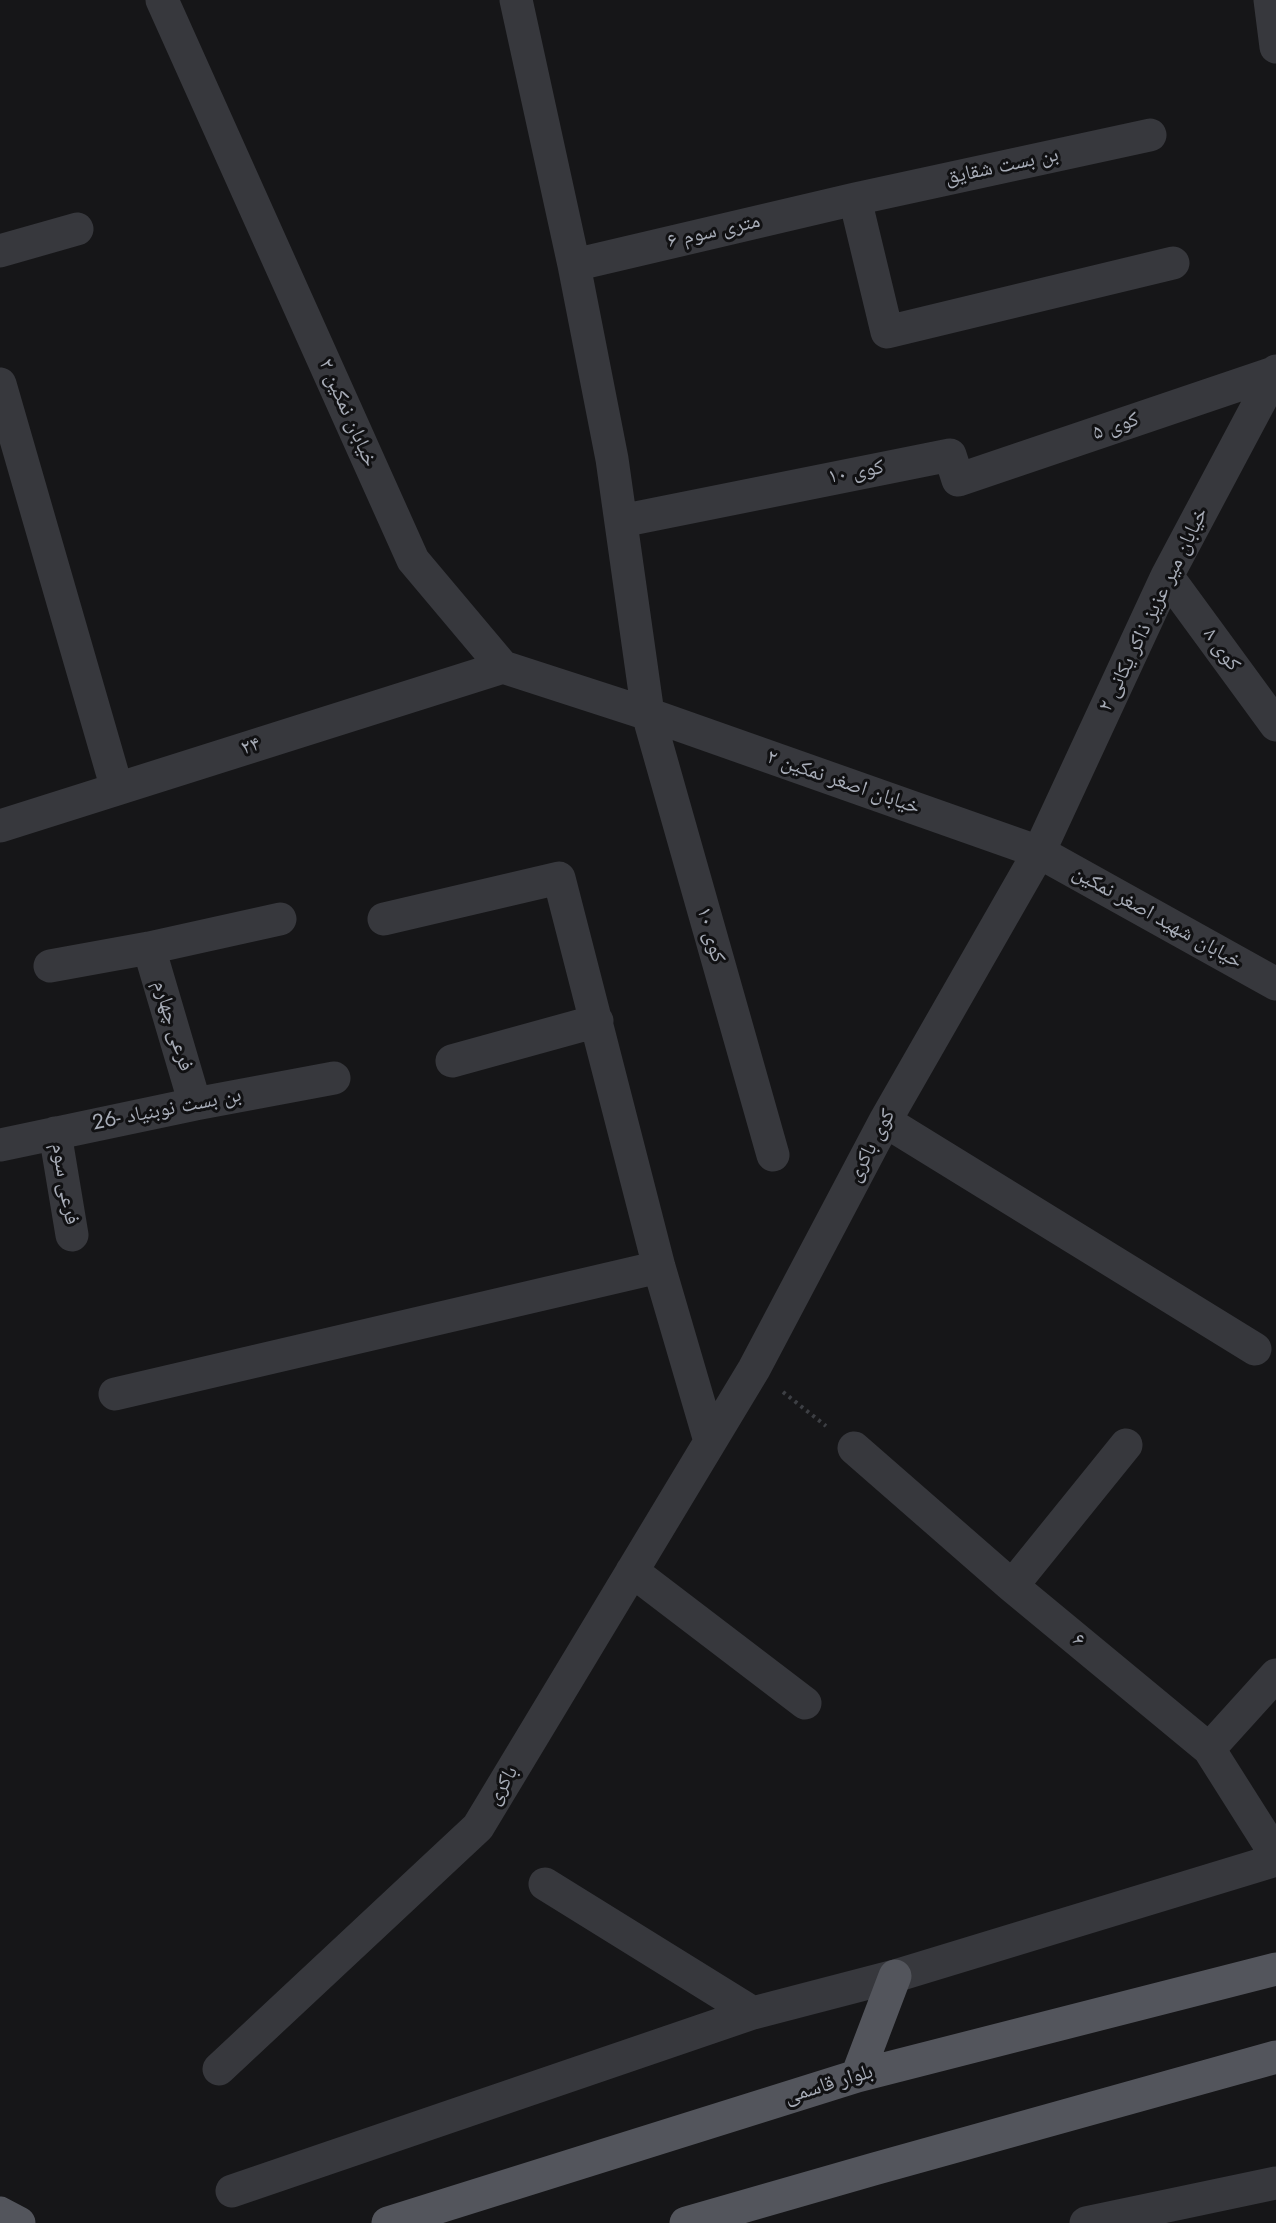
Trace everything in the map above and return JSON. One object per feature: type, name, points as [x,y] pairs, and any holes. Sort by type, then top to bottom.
[{"type":"main road","name":"بلوار قاسمی","points":[[388,2223],[857,2076],[1276,1969]]},
{"type":"main road","points":[[857,2076],[895,1976]]},
{"type":"main road","points":[[686,2223],[1276,2057]]},
{"type":"main road","points":[[0,2213],[20,2223]]},
{"type":"street","name":"خیابان نمکین ۲","points":[[162,0],[413,560],[502,667]]},
{"type":"street","name":"کوی ۱۰","points":[[516,0],[574,265],[621,521],[648,714],[773,1155]]},
{"type":"street","points":[[1270,0],[1276,47]]},
{"type":"street","name":"بن بست شقایق","points":[[855,200],[1150,135]]},
{"type":"street","points":[[855,200],[887,332],[1173,263]]},
{"type":"street","name":"۶ متری سوم","points":[[574,265],[855,200]]},
{"type":"street","points":[[0,250],[77,229]]},
{"type":"street","name":"کوی ۵","points":[[954,467],[1275,373]]},
{"type":"street","name":"۲ خیابان میر عزیز ذاکر یکانی","points":[[1039,852],[1167,576],[1275,373]]},
{"type":"street","points":[[0,384],[117,789]]},
{"type":"street","name":"کوی ۱۰","points":[[621,521],[954,467]]},
{"type":"street","name":"کوی ۸","points":[[1167,576],[1276,725]]},
{"type":"street","points":[[502,667],[648,714]]},
{"type":"street","name":"۲۴","points":[[0,826],[502,667]]},
{"type":"street","name":"خیابان اصغر نمکین ۲","points":[[648,714],[1039,852]]},
{"type":"street","name":"خیابان شهید اصغر نمکین","points":[[1039,852],[1276,984]]},
{"type":"street","name":"کوی باکری","points":[[710,1441],[754,1369],[885,1122],[1039,852]]},
{"type":"street","points":[[384,919],[559,878],[659,1266],[710,1441]]},
{"type":"street","points":[[50,966],[148,948],[280,919]]},
{"type":"street","name":"فرعی چهارم","points":[[148,948],[195,1104]]},
{"type":"street","points":[[452,1061],[597,1021]]},
{"type":"street","name":"26- بن بست نوبنیاد","points":[[0,1145],[195,1104],[334,1078]]},
{"type":"street","points":[[885,1122],[1255,1349]]},
{"type":"street","name":"فرعی سوم","points":[[55,1133],[72,1235]]},
{"type":"street","points":[[115,1394],[659,1266]]},
{"type":"street","name":"باکری","points":[[219,2069],[478,1827],[710,1441]]},
{"type":"street","points":[[1012,1586],[1126,1445]]},
{"type":"street","name":"۶","points":[[854,1448],[1012,1586],[1209,1749],[1276,1855]]},
{"type":"street","points":[[632,1571],[805,1703]]},
{"type":"street","points":[[1209,1749],[1276,1675]]},
{"type":"street","points":[[232,2191],[753,2013],[895,1976],[1276,1860]]},
{"type":"street","points":[[545,1884],[753,2013]]},
{"type":"street","points":[[1086,2223],[1276,2183]]},
{"type":"path","points":[[754,1369],[854,1448]]}]
